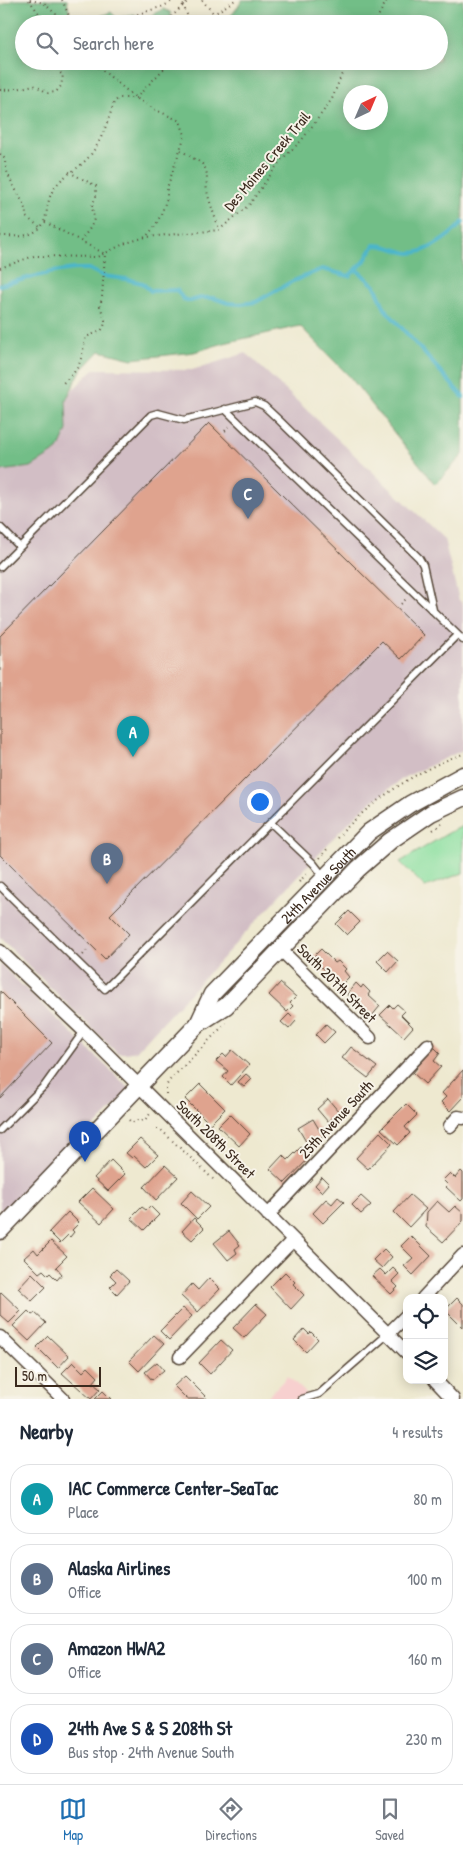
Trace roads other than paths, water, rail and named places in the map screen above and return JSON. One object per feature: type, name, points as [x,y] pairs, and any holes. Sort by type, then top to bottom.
[{"type":"street","name":"24th Avenue South","points":[[198,1024],[212,994],[369,832],[410,804],[463,775]]},
{"type":"street","name":"24th Avenue South","points":[[0,1231],[198,1024],[226,1006],[358,869],[390,841],[431,813],[463,798]]},
{"type":"street","name":"South 208th Street","points":[[0,950],[403,1348]]},
{"type":"street","name":"South 207th Street","points":[[281,950],[370,1038]]},
{"type":"street","name":"25th Avenue South","points":[[268,1215],[428,1045]]},
{"type":"street","points":[[450,1126],[458,1117],[463,1118]]},
{"type":"street","points":[[180,1357],[293,1240]]},
{"type":"street","points":[[427,1294],[463,1255]]},
{"type":"street","points":[[388,1334],[403,1318]]},
{"type":"street","points":[[0,1337],[63,1399]]},
{"type":"street","points":[[438,1384],[453,1399]]},
{"type":"lane","points":[[0,567],[146,418],[158,413],[184,420],[255,402],[264,406],[280,421],[419,558],[423,565],[434,610]]},
{"type":"lane","points":[[225,409],[463,640]]},
{"type":"lane","points":[[0,527],[20,547]]},
{"type":"lane","points":[[0,886],[105,989],[457,634]]},
{"type":"lane","points":[[271,822],[314,864],[324,877]]},
{"type":"lane","points":[[0,1130],[45,1084],[84,1031]]},
{"type":"lane","points":[[302,1399],[319,1394],[388,1334]]},
{"type":"waterway","points":[[0,285],[53,272],[89,269],[103,276],[142,283],[151,291],[177,290],[183,299],[190,301],[201,298],[214,298],[228,303],[256,302],[291,282],[322,269],[349,276],[364,262],[374,245],[386,246],[411,253],[428,249],[444,239],[463,222]]},
{"type":"waterway","points":[[357,270],[375,286],[385,309],[463,397]]},
{"type":"place","name":"Amazon HWA2","points":[[248,519]]},
{"type":"place","name":"IAC Commerce Center–SeaTac","points":[[133,757]]},
{"type":"place","name":"Alaska Airlines","points":[[107,884]]},
{"type":"place","name":"24th Ave S & S 208th St","points":[[85,1162]]}]
